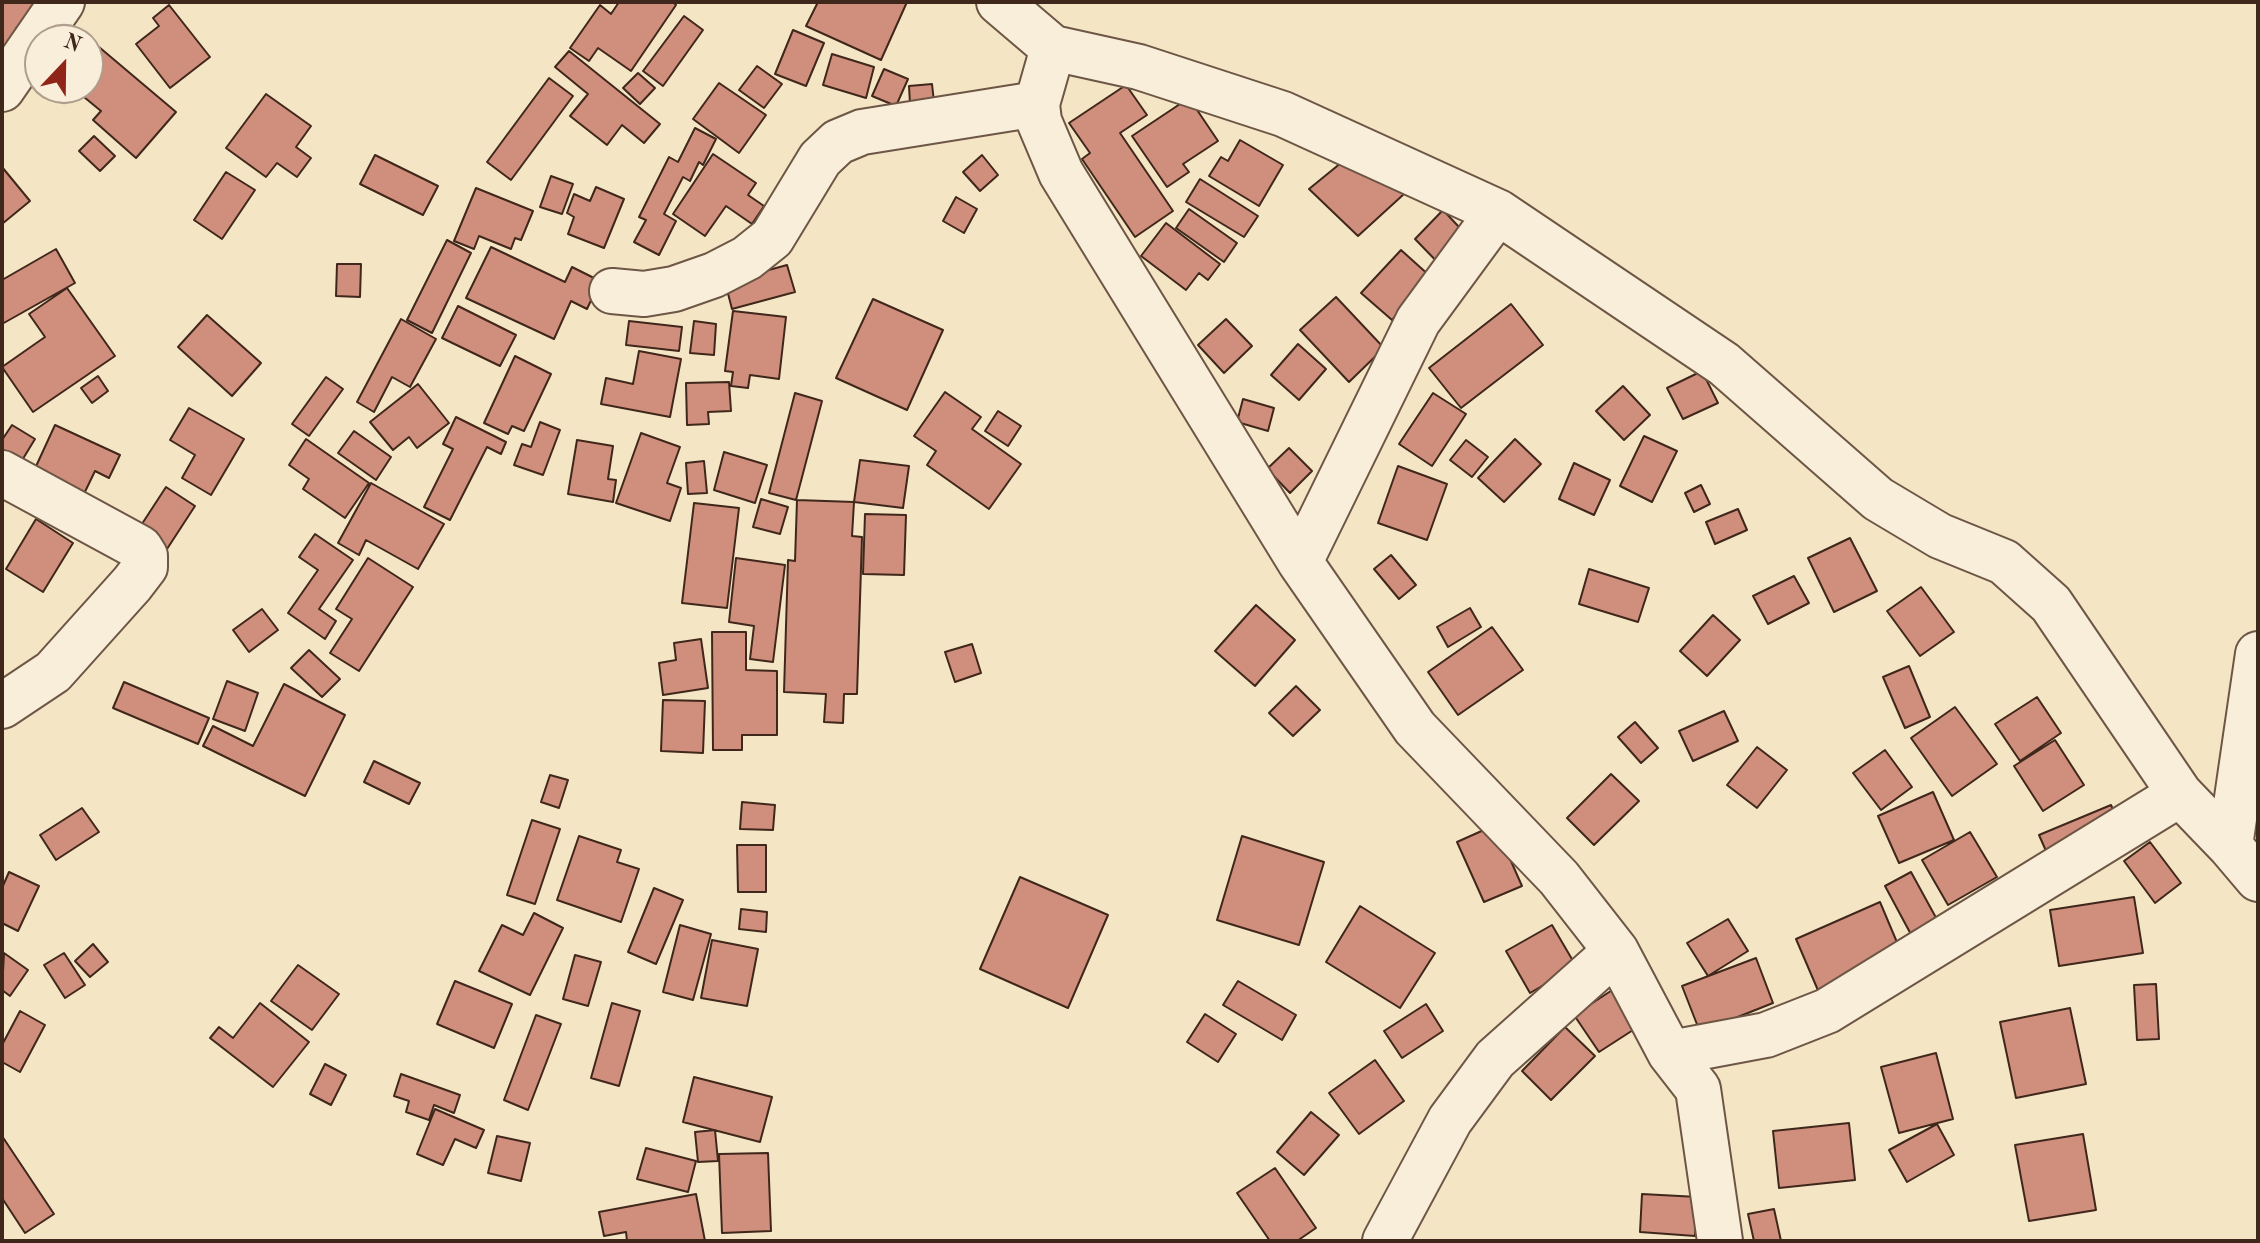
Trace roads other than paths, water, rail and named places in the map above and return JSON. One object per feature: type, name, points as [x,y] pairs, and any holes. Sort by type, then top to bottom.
[{"type":"street","points":[[2,89],[62,2]]},
{"type":"street","points":[[999,2],[1053,48],[1139,67],[1283,114],[1498,212],[1724,364],[1878,499],[1940,536],[2004,562],[2051,604],[2180,794],[2258,879]]},
{"type":"street","points":[[1053,48],[1037,104],[1039,121],[1061,173],[1300,562],[1415,728],[1559,878],[1616,951],[1670,1053],[1698,1089],[1720,1241]]},
{"type":"street","points":[[612,291],[644,294],[674,289],[714,275],[747,258],[772,238],[820,159],[838,142],[862,132],[1037,104]]},
{"type":"street","points":[[1300,562],[1418,321],[1498,212]]},
{"type":"street","points":[[2,473],[140,548],[145,556],[145,567],[132,584],[53,672],[2,706]]},
{"type":"street","points":[[2230,846],[2258,654]]},
{"type":"street","points":[[1670,1053],[1766,1035],[1827,1011],[2180,794]]},
{"type":"street","points":[[1385,1241],[1450,1120],[1495,1059],[1616,951]]}]
